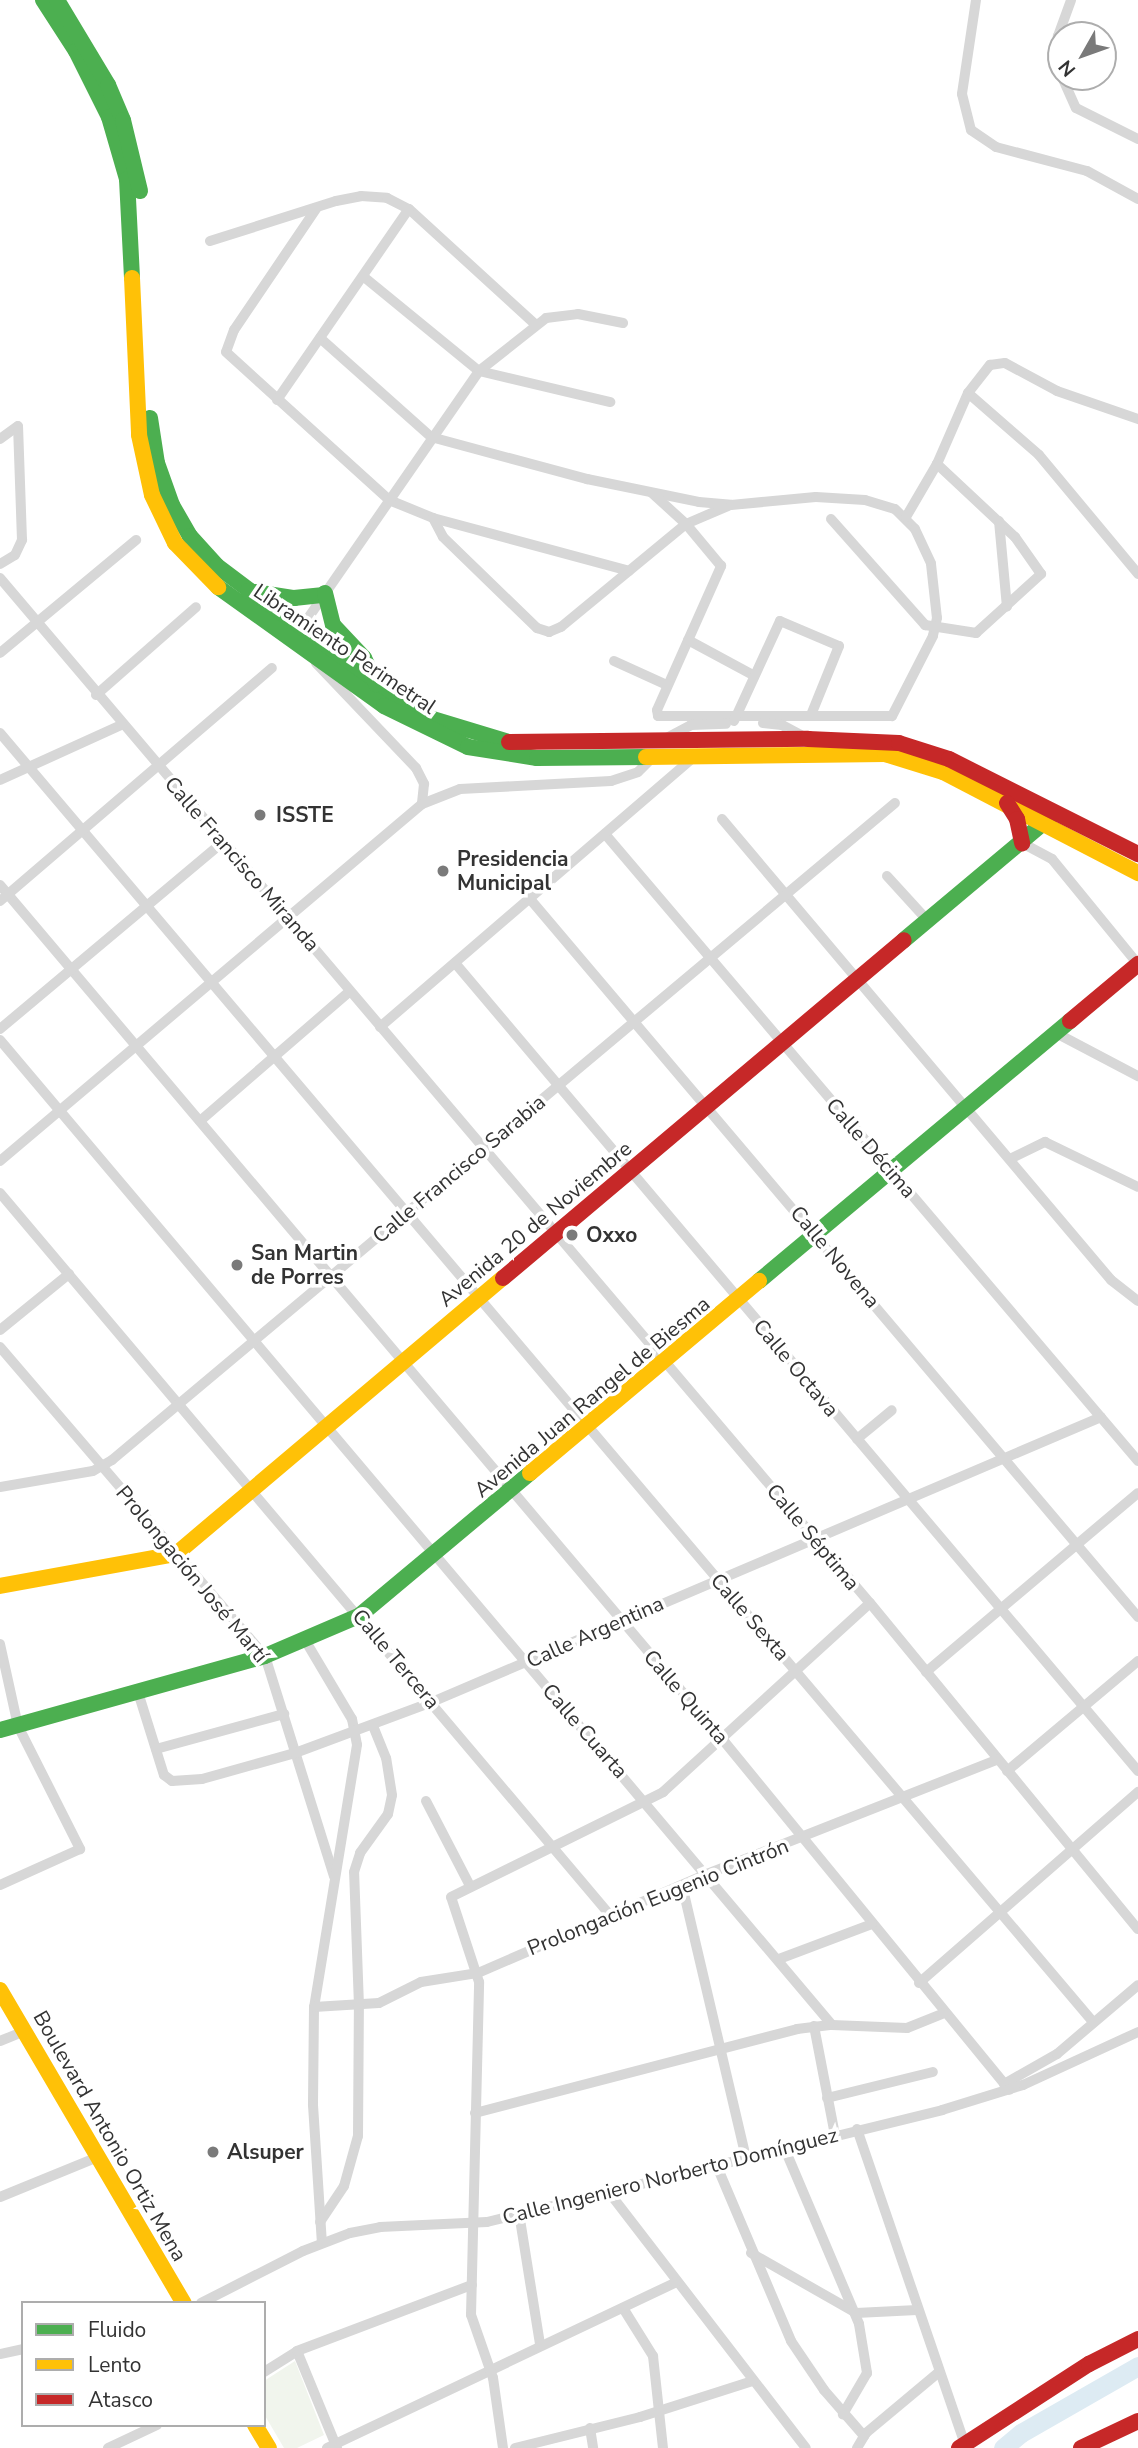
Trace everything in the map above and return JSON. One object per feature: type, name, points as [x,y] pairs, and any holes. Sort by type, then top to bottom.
[{"type":"main road","name":"Libramiento Perimetral","points":[[43,0],[76,51],[109,117],[127,179],[139,436],[152,495],[187,558],[226,595],[426,717],[490,739],[658,749],[695,757],[885,754],[938,770],[1007,803],[1138,854]]},
{"type":"main road","name":"Libramiento Perimetral","points":[[57,0],[108,85],[137,168],[144,216],[151,433],[172,505],[190,536],[244,591],[296,636],[314,657],[410,722],[468,747],[537,758],[658,749],[709,741],[808,739],[880,741],[928,751],[1051,818],[1138,873]]},
{"type":"main road","points":[[244,591],[294,598],[324,594],[333,625],[364,658],[378,687]]},
{"type":"main road","points":[[1007,803],[1017,819],[1022,842]]},
{"type":"main road","name":"Avenida 20 de Noviembre","points":[[0,1586],[176,1553],[1051,818]]},
{"type":"main road","name":"Avenida Juan Rangel de Biesma","points":[[0,1730],[136,1689],[265,1656],[359,1616],[740,1302],[1138,964]]},
{"type":"main road","points":[[0,1721],[18,1726]]},
{"type":"main road","points":[[0,1740],[18,1726]]},
{"type":"main road","name":"Boulevard Antonio Ortiz Mena","points":[[0,1990],[183,2301]]},
{"type":"main road","points":[[962,2446],[1090,2364],[1138,2339]]},
{"type":"main road","points":[[1081,2448],[1138,2421]]},
{"type":"main road","points":[[256,2427],[269,2448]]},
{"type":"street","points":[[976,0],[962,94],[971,130],[996,147],[1087,172],[1138,199]]},
{"type":"street","points":[[1064,21],[1071,0]]},
{"type":"street","points":[[1068,91],[1076,108],[1138,139]]},
{"type":"street","points":[[210,241],[361,196],[387,198],[409,209],[534,323]]},
{"type":"street","points":[[316,209],[234,330],[226,352],[389,500],[433,518],[629,571]]},
{"type":"street","points":[[277,400],[409,209]]},
{"type":"street","points":[[364,276],[479,371],[610,402]]},
{"type":"street","points":[[296,636],[479,371],[534,323],[561,313],[623,323]]},
{"type":"street","points":[[0,1160],[287,915],[422,804],[460,789],[611,781],[638,772],[682,727],[734,720],[811,715],[889,717],[935,629],[931,564],[906,517],[865,500],[789,498],[731,505],[652,493],[431,437],[320,338]]},
{"type":"street","points":[[906,517],[937,464],[968,393],[983,370],[996,363],[1005,363],[1077,400],[1138,419]]},
{"type":"street","points":[[968,393],[1039,455],[1138,574]]},
{"type":"street","points":[[0,439],[18,426],[22,540],[15,555],[0,565]]},
{"type":"street","points":[[831,519],[916,617],[935,629],[976,633],[1041,574],[999,521],[937,464]]},
{"type":"street","points":[[652,493],[686,524],[721,565],[667,685],[657,714],[782,724],[808,739]]},
{"type":"street","points":[[433,518],[443,537],[465,560],[545,631],[561,627],[686,524],[731,505]]},
{"type":"street","points":[[999,521],[1007,607]]},
{"type":"street","points":[[0,653],[35,621],[136,540]]},
{"type":"street","name":"Calle Francisco Miranda","points":[[0,578],[121,725],[287,915],[483,1150]]},
{"type":"street","points":[[96,695],[196,607]]},
{"type":"street","points":[[734,720],[778,622],[839,646],[811,715]]},
{"type":"street","points":[[688,640],[753,675]]},
{"type":"street","points":[[314,657],[327,678],[416,768],[424,784],[422,804]]},
{"type":"street","points":[[614,661],[667,685]]},
{"type":"street","points":[[3,893],[82,832],[272,668]]},
{"type":"street","points":[[0,780],[121,725]]},
{"type":"street","name":"Calle Sexta","points":[[0,733],[1093,2022]]},
{"type":"street","points":[[380,1027],[695,757],[709,741]]},
{"type":"street","name":"Calle Francisco Sarabia","points":[[0,1487],[103,1467],[895,803]]},
{"type":"street","points":[[722,819],[969,1107],[1111,1280],[1138,1300]]},
{"type":"street","name":"Calle Décima","points":[[605,834],[1138,1461]]},
{"type":"street","points":[[0,1029],[223,841]]},
{"type":"street","points":[[1022,842],[1052,859],[1138,964]]},
{"type":"street","points":[[887,876],[929,922]]},
{"type":"street","name":"Calle Quinta","points":[[3,893],[72,968],[723,1740],[919,1983],[1007,2087]]},
{"type":"street","name":"Calle Novena","points":[[530,899],[1138,1617]]},
{"type":"street","name":"Calle Octava","points":[[455,962],[1138,1771]]},
{"type":"street","points":[[200,1121],[350,991]]},
{"type":"street","points":[[1056,1033],[1138,1076]]},
{"type":"street","name":"Calle Cuarta","points":[[0,1040],[832,2025]]},
{"type":"street","points":[[1012,1158],[1045,1142],[1138,1187]]},
{"type":"street","name":"Calle Séptima","points":[[483,1150],[870,1603],[1138,1930]]},
{"type":"street","name":"Calle Tercera","points":[[0,1193],[610,1915]]},
{"type":"street","points":[[0,1330],[69,1274]]},
{"type":"street","name":"Prolongación José Martí","points":[[0,1347],[265,1656],[334,1876]]},
{"type":"street","points":[[856,1439],[892,1410]]},
{"type":"street","name":"Calle Argentina","points":[[136,1689],[165,1777],[177,1782],[295,1753],[432,1702],[1101,1417]]},
{"type":"street","points":[[926,1672],[1138,1493]]},
{"type":"street","points":[[503,2448],[489,2369],[471,2324],[478,1973],[452,1894],[552,1845],[647,1803],[723,1740],[795,1670],[870,1603]]},
{"type":"street","points":[[305,1640],[344,1703],[356,1732],[356,1764],[334,1876],[314,2007],[313,2105],[322,2243]]},
{"type":"street","points":[[0,1644],[18,1726],[80,1849],[0,1885]]},
{"type":"street","points":[[1007,1771],[1138,1661]]},
{"type":"street","points":[[156,1749],[284,1714]]},
{"type":"street","points":[[320,2222],[344,2186],[358,2136],[359,2006],[354,1872],[360,1853],[388,1814],[392,1795],[389,1768],[373,1725]]},
{"type":"street","name":"Prolongación Eugenio Cintrón","points":[[314,2007],[359,2006],[386,2001],[421,1982],[478,1973],[707,1874],[997,1760]]},
{"type":"street","points":[[919,1983],[1138,1792]]},
{"type":"street","points":[[426,1801],[469,1884]]},
{"type":"street","points":[[339,1850],[360,1853]]},
{"type":"street","points":[[681,1885],[717,2047],[746,2157]]},
{"type":"street","points":[[779,1959],[872,1924]]},
{"type":"street","points":[[1007,2087],[1057,2054],[1138,1985]]},
{"type":"street","points":[[475,2113],[717,2047],[814,2026],[907,2028],[944,2013]]},
{"type":"street","points":[[814,2026],[835,2135]]},
{"type":"street","points":[[0,2041],[25,2031]]},
{"type":"street","name":"Calle Ingeniero Norberto Domínguez","points":[[205,2301],[322,2243],[380,2227],[473,2225],[835,2135],[1007,2087],[1138,2032]]},
{"type":"street","points":[[827,2098],[933,2072]]},
{"type":"street","points":[[858,2129],[962,2446]]},
{"type":"street","points":[[784,2147],[854,2312],[867,2372],[843,2414]]},
{"type":"street","points":[[0,2197],[98,2157]]},
{"type":"street","points":[[716,2164],[751,2253],[791,2341],[843,2414],[864,2436]]},
{"type":"street","points":[[608,2191],[806,2448]]},
{"type":"street","points":[[519,2213],[540,2344]]},
{"type":"street","points":[[751,2253],[854,2312],[918,2310]]},
{"type":"street","points":[[297,2351],[333,2447],[540,2344],[676,2282]]},
{"type":"street","points":[[266,2371],[297,2351],[472,2285]]},
{"type":"street","points":[[623,2308],[653,2356],[661,2410],[663,2448]]},
{"type":"street","points":[[0,2354],[21,2349]]},
{"type":"street","points":[[857,2448],[864,2436],[939,2372]]},
{"type":"street","points":[[515,2448],[661,2410],[752,2381]]},
{"type":"street","points":[[107,2448],[153,2427]]},
{"type":"street","points":[[590,2428],[593,2448]]},
{"type":"shaded area","points":[[295,2361],[324,2435],[297,2448],[284,2448],[266,2417],[266,2380]]},
{"type":"waterway","points":[[1003,2448],[1021,2433],[1138,2366]]},
{"type":"traffic: fast","points":[[43,0],[76,51],[109,117],[127,179],[132,278]]},
{"type":"traffic: fast","points":[[57,0],[108,85],[123,120],[140,191]]},
{"type":"traffic: fast","points":[[150,418],[157,463],[172,505],[190,536],[217,566],[378,687],[426,717],[509,742]]},
{"type":"traffic: fast","points":[[218,587],[384,706],[468,747],[537,758],[646,757]]},
{"type":"traffic: fast","points":[[248,591],[294,598],[324,595]]},
{"type":"traffic: fast","points":[[325,593],[333,625],[364,658],[376,684]]},
{"type":"traffic: fast","points":[[904,940],[1052,816]]},
{"type":"traffic: fast","points":[[759,1281],[1070,1021]]},
{"type":"traffic: fast","points":[[0,1730],[265,1656],[359,1616],[530,1473]]},
{"type":"traffic: slow","points":[[132,278],[139,435],[152,495],[175,543],[218,587]]},
{"type":"traffic: slow","points":[[646,757],[885,754],[943,772],[1138,873]]},
{"type":"traffic: slow","points":[[0,1586],[176,1554],[503,1278]]},
{"type":"traffic: slow","points":[[530,1473],[759,1281]]},
{"type":"traffic: slow","points":[[0,1990],[183,2301]]},
{"type":"traffic: slow","points":[[256,2427],[269,2448]]},
{"type":"traffic: jam","points":[[509,742],[808,739],[899,743],[949,759],[1138,854]]},
{"type":"traffic: jam","points":[[1007,803],[1017,819],[1022,843]]},
{"type":"traffic: jam","points":[[503,1278],[904,940]]},
{"type":"traffic: jam","points":[[1070,1021],[1138,964]]},
{"type":"traffic: jam","points":[[959,2448],[1089,2364],[1138,2339]]},
{"type":"traffic: jam","points":[[1081,2448],[1138,2421]]},
{"type":"place","name":"ISSTE","points":[[260,815]]},
{"type":"place","name":"Presidencia Municipal","points":[[443,871]]},
{"type":"place","name":"Oxxo","points":[[572,1235]]},
{"type":"place","name":"San Martin de Porres","points":[[237,1265]]},
{"type":"place","name":"Alsuper","points":[[213,2152]]}]
